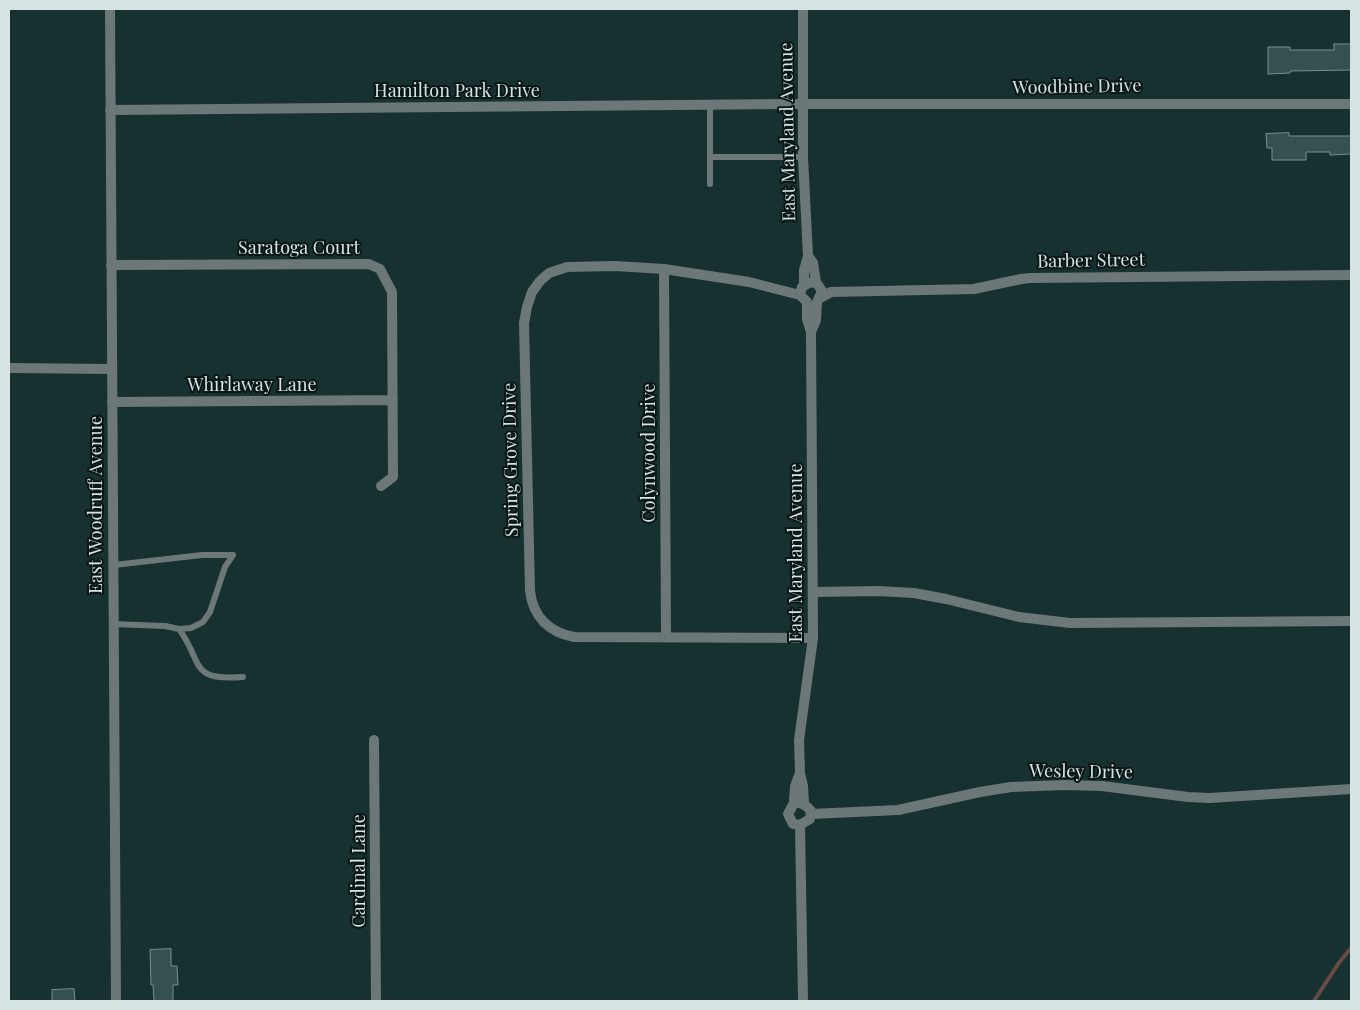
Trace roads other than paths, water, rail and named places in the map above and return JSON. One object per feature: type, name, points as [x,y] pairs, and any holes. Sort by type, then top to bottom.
[{"type":"street","name":"East Woodruff Avenue","points":[[110,9],[116,1001]]},
{"type":"street","name":"East Maryland Avenue","points":[[803,9],[803,157],[808,256],[813,263],[809,292],[816,320],[811,332],[814,592],[813,638],[799,740],[800,773],[803,786],[799,804],[788,814],[793,824],[800,826],[803,1001]]},
{"type":"street","name":"Hamilton Park Drive","points":[[110,110],[803,104]]},
{"type":"street","name":"Woodbine Drive","points":[[803,104],[1351,104]]},
{"type":"street","name":"Saratoga Court","points":[[111,265],[369,264],[380,269],[392,292],[393,400],[393,477],[381,486]]},
{"type":"street","name":"Spring Grove Drive","points":[[809,292],[664,270],[615,266],[566,266],[548,273],[540,281],[532,292],[524,323],[530,591],[534,608],[540,619],[550,628],[561,634],[574,637],[813,638]]},
{"type":"street","name":"Colynwood Drive","points":[[664,270],[666,636]]},
{"type":"street","name":"Barber Street","points":[[809,292],[974,289],[1030,278],[1351,275]]},
{"type":"street","points":[[9,368],[112,369]]},
{"type":"street","name":"Whirlaway Lane","points":[[112,402],[393,400]]},
{"type":"street","points":[[814,592],[869,591],[914,593],[1018,617],[1070,623],[1351,621]]},
{"type":"street","name":"Cardinal Lane","points":[[374,740],[376,1001]]},
{"type":"street","name":"Wesley Drive","points":[[811,814],[898,810],[980,792],[1065,785],[1102,786],[1210,798],[1351,789]]},
{"type":"street","points":[[799,804],[811,811],[810,819],[800,826]]},
{"type":"lane","points":[[710,105],[710,184]]},
{"type":"lane","points":[[710,157],[803,157]]},
{"type":"lane","points":[[114,565],[202,555],[234,554],[225,567],[210,612],[203,622],[191,628],[179,629],[165,626],[114,624]]},
{"type":"lane","points":[[179,629],[200,669],[208,675],[222,679],[243,677]]},
{"type":"waterway","points":[[1314,1001],[1338,964],[1351,948]]}]
